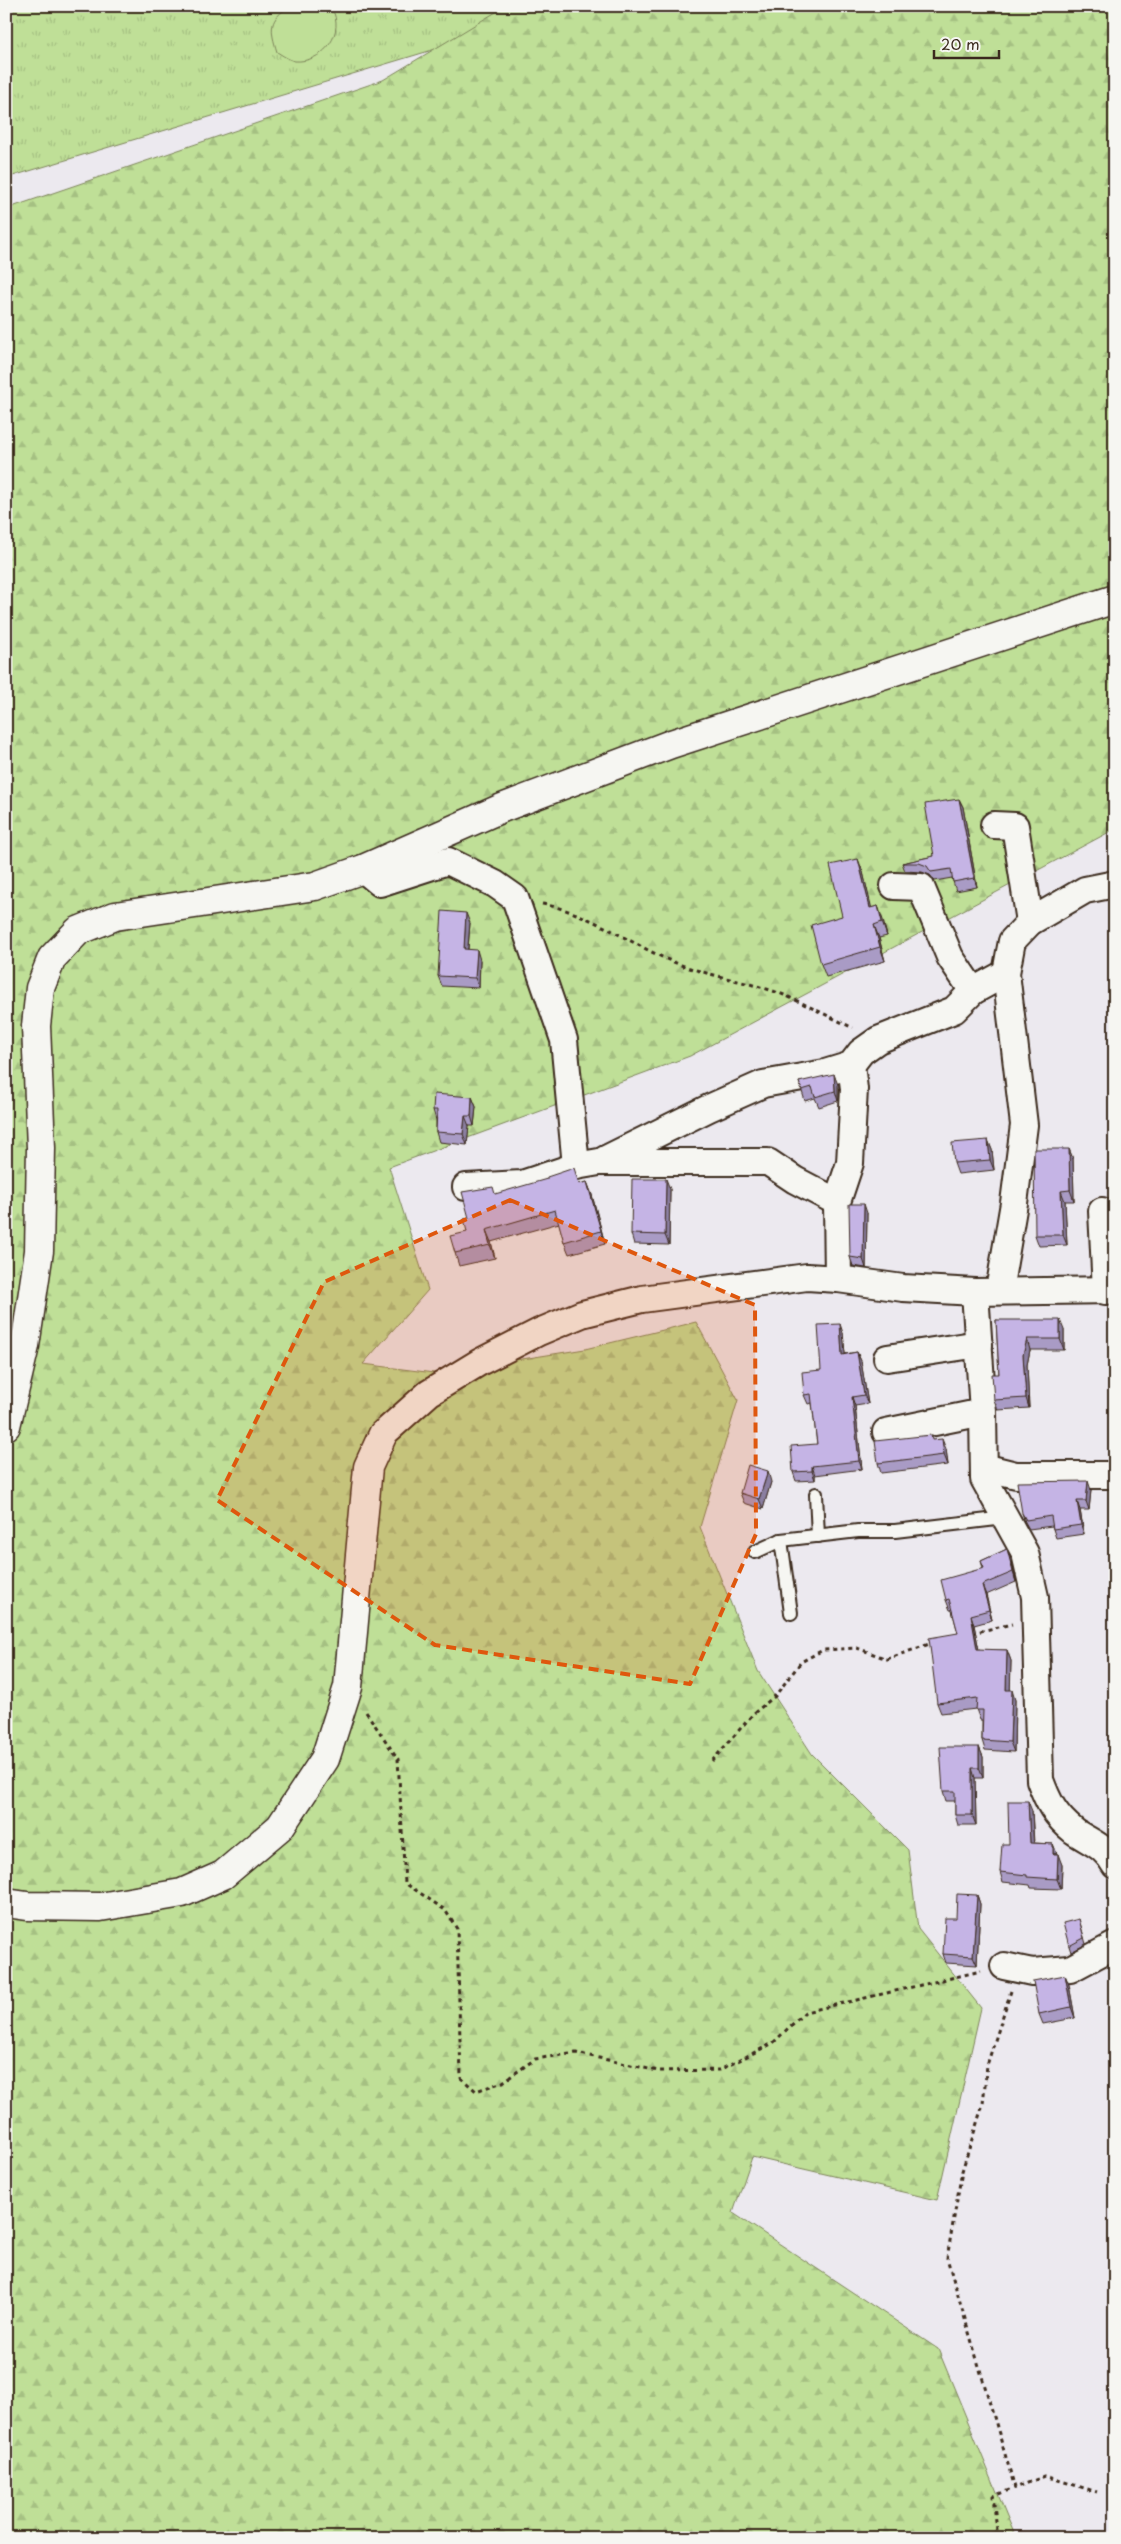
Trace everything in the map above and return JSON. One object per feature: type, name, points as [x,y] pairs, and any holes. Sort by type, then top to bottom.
[{"type":"street","points":[[6,1426],[24,1346],[39,1251],[41,1148],[36,1026],[40,988],[52,958],[78,931],[115,916],[315,886],[363,869],[502,808],[671,744],[1115,600]]},
{"type":"street","points":[[994,825],[1014,826],[1030,922]]},
{"type":"street","points":[[363,869],[380,882],[448,861],[495,884],[515,898],[564,1040],[588,1164]]},
{"type":"street","points":[[1110,1853],[1074,1830],[1050,1807],[1040,1780],[1036,1597],[1025,1553],[984,1479],[983,1412],[978,1344],[987,1291],[1024,1125],[1006,973],[1012,941],[1030,922],[1085,890],[1115,884]]},
{"type":"street","points":[[894,886],[922,887],[950,957],[974,991]]},
{"type":"street","points":[[466,1187],[522,1184],[588,1164],[763,1084],[825,1073],[851,1065],[861,1052],[878,1040],[954,1010],[974,991],[1006,973]]},
{"type":"street","points":[[838,1278],[837,1202],[850,1163],[854,1089],[851,1065]]},
{"type":"street","points":[[588,1164],[768,1162],[795,1180],[837,1202]]},
{"type":"street","points":[[6,1903],[27,1906],[100,1907],[182,1893],[222,1875],[280,1827],[325,1759],[348,1687],[368,1467],[382,1434],[429,1394],[480,1362],[539,1332],[582,1314],[642,1299],[806,1277],[838,1278],[903,1288],[987,1291],[1111,1290],[1102,1211]]},
{"type":"street","points":[[887,1358],[978,1344]]},
{"type":"street","points":[[886,1432],[983,1412]]},
{"type":"street","points":[[984,1467],[1016,1475],[1115,1475]]},
{"type":"street","points":[[1004,1966],[1032,1972],[1070,1968],[1115,1945]]},
{"type":"lane","points":[[816,1494],[818,1536]]},
{"type":"lane","points":[[755,1552],[781,1540],[858,1531],[895,1531],[1005,1518]]},
{"type":"lane","points":[[781,1540],[791,1613]]},
{"type":"path","points":[[515,898],[561,907],[590,918],[615,934],[667,959],[783,995],[878,1040]]},
{"type":"path","points":[[968,1634],[1036,1618]]},
{"type":"path","points":[[712,1761],[754,1713],[775,1696],[801,1662],[823,1650],[857,1648],[887,1659],[940,1641]]},
{"type":"path","points":[[348,1687],[398,1759],[405,1884],[445,1910],[457,1929],[461,2078],[476,2090],[503,2082],[535,2059],[576,2053],[658,2071],[720,2070],[773,2043],[805,2012],[1004,1966],[1013,1985],[987,2065],[983,2104],[962,2171],[947,2258],[1015,2488]]},
{"type":"path","points":[[998,2538],[993,2496],[1045,2476],[1096,2492]]},
{"type":"highlighted area","points":[[510,1200],[755,1305],[756,1534],[690,1684],[435,1645],[217,1500],[324,1282]]},
{"type":"green space","points":[[6,6],[579,6],[6,178]]},
{"type":"green space","points":[[291,6],[319,6],[334,13],[336,22],[332,39],[328,47],[313,58],[295,61],[277,52],[272,31],[273,25],[278,15]]},
{"type":"green space","points":[[506,6],[1115,6],[1115,829],[690,1056],[389,1167],[428,1290],[363,1364],[434,1373],[585,1349],[696,1322],[738,1400],[700,1527],[758,1671],[812,1754],[908,1850],[918,1929],[981,2008],[937,2200],[752,2157],[733,2213],[938,2349],[1016,2538],[6,2538],[6,209],[383,80]]},
{"type":"building","points":[[959,799],[974,878],[953,882],[951,869],[931,872],[927,866],[919,863],[902,863],[934,856],[925,804]]},
{"type":"building","points":[[858,859],[870,908],[878,906],[882,922],[874,925],[880,947],[821,964],[811,925],[842,916],[830,865]]},
{"type":"building","points":[[442,911],[466,913],[464,949],[477,950],[475,978],[438,976]]},
{"type":"building","points":[[834,1074],[835,1091],[815,1097],[812,1087],[802,1090],[799,1082]]},
{"type":"building","points":[[434,1094],[472,1097],[471,1116],[465,1116],[463,1134],[436,1132],[437,1110],[433,1110]]},
{"type":"building","points":[[988,1140],[990,1160],[954,1163],[952,1143]]},
{"type":"building","points":[[1034,1149],[1069,1149],[1070,1190],[1061,1191],[1063,1235],[1035,1235]]},
{"type":"building","points":[[574,1168],[579,1184],[587,1182],[601,1231],[564,1242],[555,1210],[486,1230],[490,1245],[455,1253],[450,1236],[467,1232],[464,1219],[469,1218],[462,1192],[493,1187],[495,1194],[547,1179],[547,1177]]},
{"type":"building","points":[[632,1179],[666,1179],[665,1235],[631,1234]]},
{"type":"building","points":[[849,1204],[864,1204],[863,1259],[850,1257]]},
{"type":"building","points":[[996,1320],[1060,1320],[1060,1339],[1027,1339],[1023,1355],[1026,1398],[994,1400],[992,1374],[999,1374]]},
{"type":"building","points":[[840,1324],[842,1355],[857,1352],[864,1395],[852,1397],[859,1461],[812,1466],[812,1471],[793,1472],[791,1446],[817,1444],[811,1394],[804,1395],[802,1372],[821,1370],[818,1325]]},
{"type":"building","points":[[931,1435],[932,1440],[942,1439],[944,1455],[878,1463],[875,1441]]},
{"type":"building","points":[[748,1465],[768,1471],[759,1499],[740,1493]]},
{"type":"building","points":[[1088,1481],[1086,1501],[1077,1501],[1081,1525],[1053,1529],[1051,1516],[1026,1520],[1022,1513],[1017,1482]]},
{"type":"building","points":[[1007,1549],[1013,1572],[982,1585],[989,1610],[971,1615],[977,1649],[1007,1650],[1006,1690],[1012,1690],[1010,1742],[982,1740],[983,1710],[976,1710],[977,1698],[937,1703],[929,1638],[958,1633],[949,1599],[946,1600],[941,1580],[984,1568],[981,1561]]},
{"type":"building","points":[[940,1747],[979,1747],[979,1768],[972,1768],[972,1815],[955,1815],[955,1791],[943,1791]]},
{"type":"building","points":[[1008,1801],[1028,1801],[1030,1843],[1053,1844],[1053,1854],[1058,1854],[1057,1879],[1027,1877],[1027,1875],[1000,1872],[1002,1844],[1009,1844]]},
{"type":"building","points":[[957,1894],[977,1895],[973,1956],[943,1954],[945,1918],[956,1918]]},
{"type":"building","points":[[1079,1919],[1084,1938],[1069,1946],[1063,1923]]},
{"type":"building","points":[[1065,1975],[1071,2007],[1039,2014],[1033,1981]]}]
